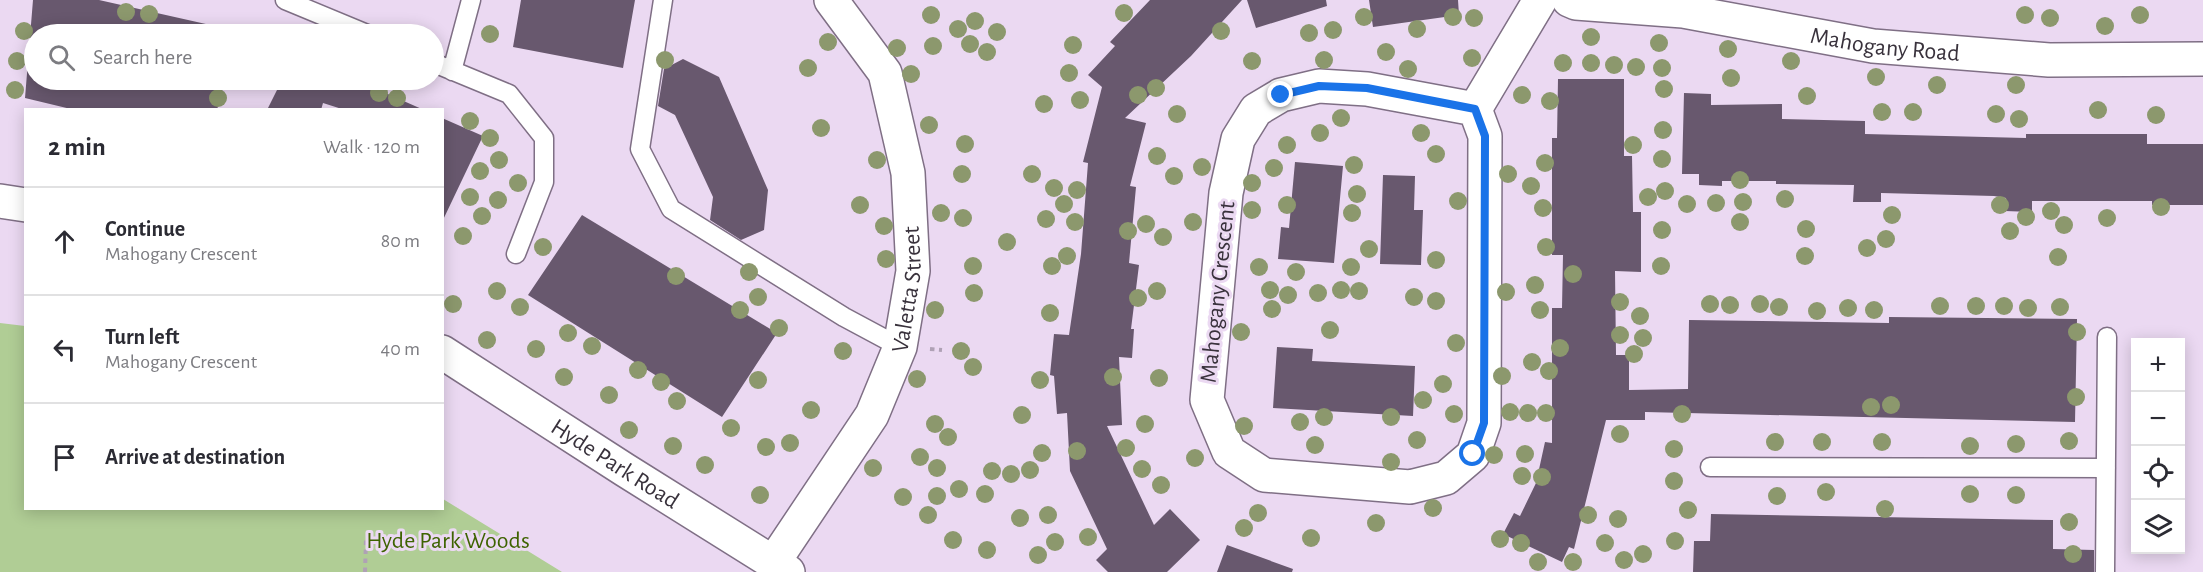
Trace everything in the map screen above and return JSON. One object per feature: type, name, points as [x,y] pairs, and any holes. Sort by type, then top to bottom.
[{"type":"street","name":"Valetta Street","points":[[781,567],[872,415],[900,347],[913,271],[908,173],[885,73],[831,0]]},
{"type":"street","points":[[1475,109],[1540,0]]},
{"type":"street","name":"Mahogany Road","points":[[1569,0],[1576,3],[1683,11],[1873,46],[2049,60],[2203,59]]},
{"type":"street","name":"Mahogany Crescent","points":[[1319,86],[1367,88],[1475,109],[1485,136],[1484,423],[1473,454],[1446,478],[1410,487],[1264,475],[1229,452],[1207,400],[1226,193],[1238,139],[1256,110],[1281,95],[1319,86]]},
{"type":"street","points":[[0,201],[24,205]]},
{"type":"street","name":"Hyde Park Road","points":[[444,353],[781,567]]},
{"type":"lane","points":[[285,0],[343,24]]},
{"type":"lane","points":[[452,71],[471,0]]},
{"type":"lane","points":[[663,0],[640,149],[671,209],[844,317],[900,347]]},
{"type":"lane","points":[[444,67],[509,94],[544,138],[544,182],[516,254]]},
{"type":"lane","points":[[2105,572],[2107,337]]},
{"type":"lane","points":[[1710,467],[2106,468]]},
{"type":"path","points":[[364,572],[366,539]]},
{"type":"green space","name":"Hyde Park Woods","points":[[0,323],[24,326],[24,510],[444,510],[444,500],[562,572],[0,572]]},
{"type":"building","points":[[33,0],[99,0],[206,24],[31,24]]},
{"type":"building","points":[[521,0],[635,0],[623,68],[513,47]]},
{"type":"building","points":[[1150,0],[1242,0],[1191,56],[1125,118],[1146,123],[1130,186],[1136,187],[1129,263],[1139,265],[1131,329],[1134,329],[1132,358],[1119,357],[1122,425],[1107,426],[1154,525],[1170,509],[1200,540],[1167,572],[1108,572],[1096,560],[1107,549],[1070,471],[1067,413],[1057,414],[1054,376],[1050,375],[1054,334],[1069,335],[1081,254],[1088,163],[1083,162],[1102,87],[1088,75],[1115,46],[1110,42]]},
{"type":"building","points":[[1247,0],[1326,0],[1327,6],[1256,28]]},
{"type":"building","points":[[1369,0],[1458,0],[1459,15],[1373,27]]},
{"type":"building","points":[[683,59],[719,77],[768,190],[764,230],[741,240],[710,220],[713,197],[675,115],[658,106],[664,69]]},
{"type":"building","points":[[1558,79],[1624,79],[1624,156],[1632,156],[1633,212],[1641,212],[1641,272],[1615,271],[1616,355],[1629,355],[1629,390],[1688,389],[1689,320],[1889,323],[1889,317],[2077,319],[2075,422],[1645,412],[1645,420],[1606,420],[1574,549],[1569,547],[1562,562],[1503,534],[1514,513],[1520,516],[1536,483],[1545,442],[1552,443],[1552,308],[1562,308],[1563,255],[1552,255],[1552,138],[1557,138]]},
{"type":"building","points":[[26,90],[222,90],[218,108],[67,108],[25,98]]},
{"type":"building","points":[[277,90],[379,90],[419,108],[339,108],[323,103],[322,108],[268,108]]},
{"type":"building","points":[[1684,93],[1711,94],[1711,105],[1782,104],[1782,119],[1865,121],[1865,134],[2026,138],[2026,134],[2147,134],[2147,144],[2203,144],[2203,205],[2152,205],[2152,201],[2032,201],[2032,212],[2005,211],[2006,198],[1994,196],[1881,193],[1881,202],[1853,202],[1854,185],[1722,181],[1722,186],[1699,185],[1699,174],[1682,174]]},
{"type":"building","points":[[444,119],[483,136],[444,218]]},
{"type":"building","points":[[1295,162],[1343,166],[1334,263],[1278,259],[1281,227],[1289,228]]},
{"type":"building","points":[[1383,175],[1415,176],[1414,210],[1423,210],[1421,265],[1380,264]]},
{"type":"building","points":[[582,215],[777,333],[722,417],[528,295]]},
{"type":"building","points":[[1277,347],[1313,349],[1312,361],[1415,366],[1413,416],[1273,408]]},
{"type":"building","points":[[1711,514],[2053,520],[2053,549],[2094,550],[2094,572],[1693,572],[1694,541],[1710,541]]},
{"type":"building","points":[[1227,545],[1293,569],[1292,572],[1217,572]]},
{"type":"route","points":[[1281,95],[1319,86],[1367,88],[1475,109],[1485,136],[1484,423],[1473,454]]}]
